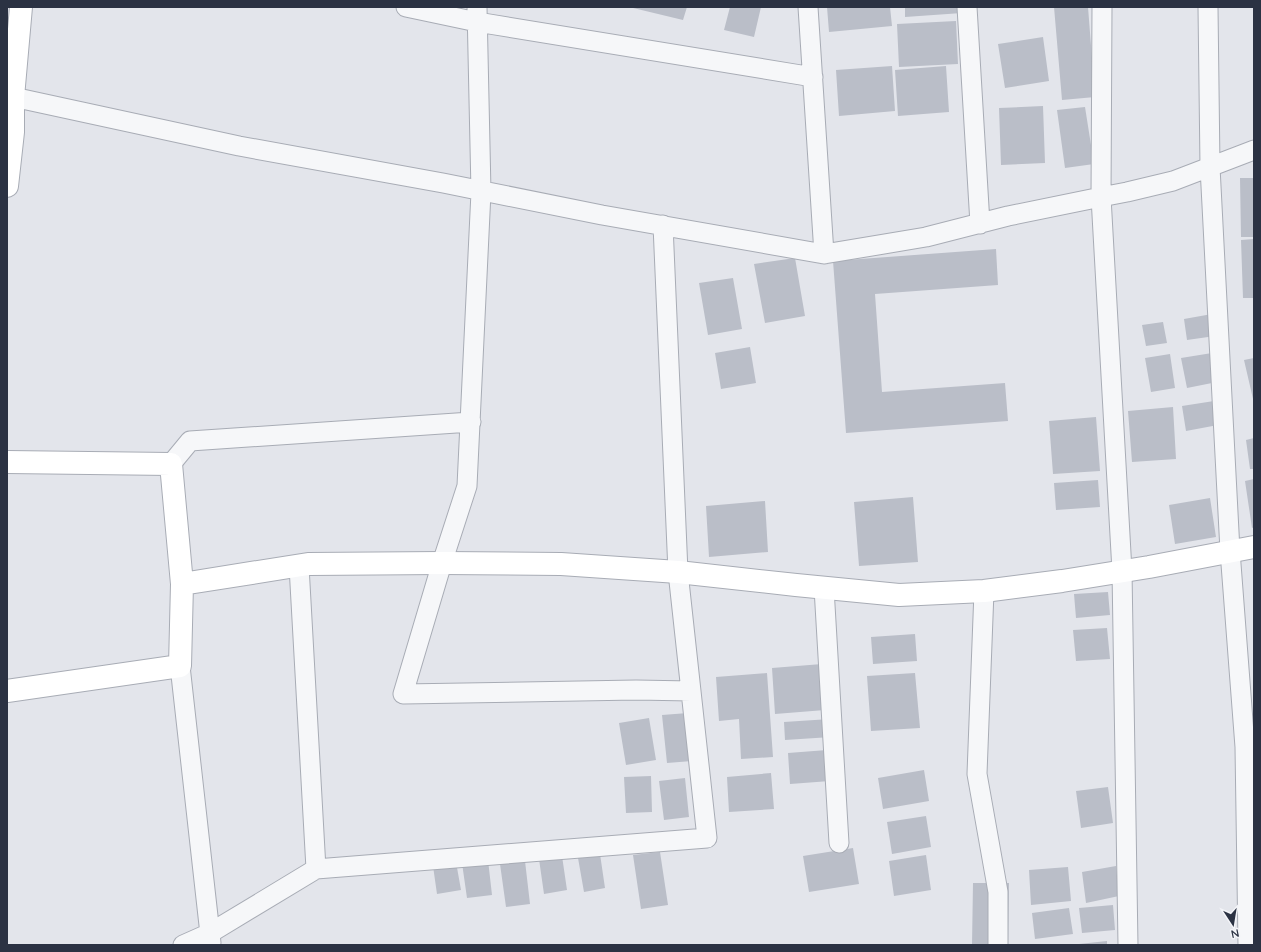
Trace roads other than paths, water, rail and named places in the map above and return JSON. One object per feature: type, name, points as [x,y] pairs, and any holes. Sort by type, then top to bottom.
[{"type":"street","points":[[7,186],[13,132],[11,106],[21,7]]},
{"type":"street","points":[[406,7],[477,14],[813,77]]},
{"type":"street","points":[[808,7],[824,254]]},
{"type":"street","points":[[966,7],[980,224]]},
{"type":"street","points":[[1102,7],[1101,197],[1122,571],[1128,945]]},
{"type":"street","points":[[1208,7],[1210,167],[1230,551],[1245,747],[1248,945]]},
{"type":"street","points":[[477,14],[481,192],[467,486],[442,563],[403,694],[636,690],[691,691]]},
{"type":"street","points":[[11,106],[443,183],[481,192],[824,254],[926,237],[1008,216],[1127,192],[1173,181],[1254,150]]},
{"type":"street","points":[[182,945],[210,939],[316,870],[707,838],[678,572],[663,225]]},
{"type":"street","points":[[210,939],[180,666],[182,584],[171,464],[190,441],[471,422]]},
{"type":"street","points":[[7,462],[171,464]]},
{"type":"street","points":[[182,584],[308,564],[561,564],[678,572],[899,595],[984,591],[1062,581],[1254,547]]},
{"type":"street","points":[[299,566],[316,870]]},
{"type":"street","points":[[824,588],[839,842]]},
{"type":"street","points":[[984,591],[977,774],[998,892],[998,945]]},
{"type":"street","points":[[7,691],[180,666]]}]
